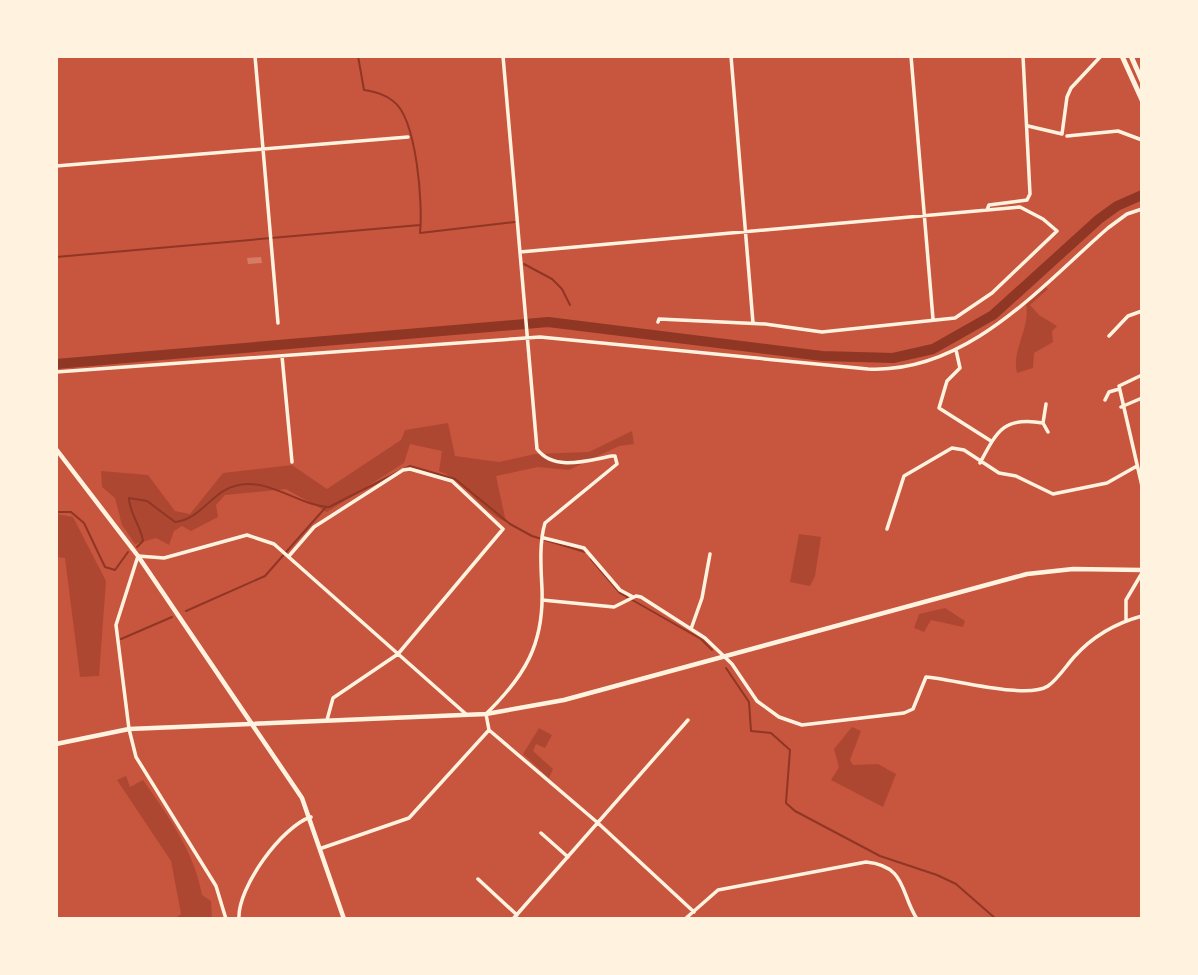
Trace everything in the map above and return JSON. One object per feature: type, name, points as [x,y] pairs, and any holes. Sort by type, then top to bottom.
[{"type":"highway","points":[[1122,56],[1142,100]]},
{"type":"highway","points":[[1131,56],[1142,80]]},
{"type":"street","points":[[255,56],[278,323]]},
{"type":"street","points":[[486,714],[515,686],[533,651],[542,600],[547,521],[615,468],[618,462],[612,456],[574,464],[548,458],[537,449],[503,56]]},
{"type":"street","points":[[731,56],[753,323]]},
{"type":"street","points":[[911,56],[933,319]]},
{"type":"street","points":[[987,210],[989,205],[1029,198],[1023,56]]},
{"type":"street","points":[[1028,126],[1062,134],[1067,97],[1071,88],[1101,56]]},
{"type":"street","points":[[1067,135],[1118,131],[1142,140]]},
{"type":"street","points":[[56,166],[408,137]]},
{"type":"street","points":[[520,252],[1020,207],[1043,219],[1057,231],[992,293],[955,318],[822,332],[753,323],[659,319],[659,322]]},
{"type":"street","points":[[56,372],[527,338],[583,340],[884,369],[912,366],[956,349],[989,331],[1118,220],[1142,209]]},
{"type":"street","points":[[1108,336],[1128,316],[1142,311]]},
{"type":"street","points":[[956,349],[960,368],[947,381],[939,408],[991,441]]},
{"type":"street","points":[[282,356],[292,461]]},
{"type":"street","points":[[1105,400],[1109,392],[1142,375]]},
{"type":"street","points":[[1119,389],[1121,407],[1142,485]]},
{"type":"street","points":[[1121,407],[1142,398]]},
{"type":"street","points":[[1046,404],[1043,423],[1048,432]]},
{"type":"street","points":[[979,463],[991,441],[1012,422],[1043,423]]},
{"type":"street","points":[[887,529],[904,476],[952,448],[964,450],[979,463],[1053,494],[1107,483],[1139,469]]},
{"type":"street","points":[[56,449],[138,556],[302,798],[322,848],[344,919]]},
{"type":"street","points":[[420,471],[421,465]]},
{"type":"street","points":[[288,556],[314,527],[403,470],[420,471],[452,481],[503,529],[398,654],[332,698],[327,720]]},
{"type":"street","points":[[138,556],[164,558],[247,535],[274,544],[467,715]]},
{"type":"street","points":[[544,538],[584,548],[620,590],[634,597]]},
{"type":"street","points":[[691,629],[702,597],[710,554]]},
{"type":"street","points":[[138,556],[116,625],[128,729],[136,757],[216,886],[226,919]]},
{"type":"street","points":[[56,744],[128,729],[486,714],[565,700],[1027,574],[1073,569],[1142,571],[1126,600],[1126,620]]},
{"type":"street","points":[[542,600],[614,607],[639,596],[657,605],[724,656],[764,708],[795,724],[812,725],[904,713],[913,709],[926,677],[993,688],[1035,689],[1048,686],[1081,650],[1126,620],[1142,616]]},
{"type":"street","points":[[486,714],[489,730],[598,823],[694,912]]},
{"type":"street","points":[[478,879],[515,917],[688,720]]},
{"type":"street","points":[[322,848],[409,818],[489,730]]},
{"type":"street","points":[[239,919],[241,902],[265,856],[299,821],[311,817]]},
{"type":"street","points":[[541,833],[568,857]]},
{"type":"street","points":[[685,919],[718,890],[866,862],[888,868],[896,874],[905,887],[917,919]]},
{"type":"shaded area","points":[[1045,286],[1048,289],[1030,305],[1039,315],[1057,326],[1052,331],[1053,342],[1034,353],[1033,368],[1017,373],[1017,356],[1026,322],[1026,304]]},
{"type":"shaded area","points":[[448,423],[455,456],[499,462],[535,454],[589,452],[632,431],[634,444],[619,446],[569,470],[538,467],[496,476],[506,522],[487,510],[458,482],[439,471],[442,451],[410,444],[404,463],[327,512],[286,489],[225,495],[216,505],[218,517],[191,531],[182,526],[174,531],[169,545],[156,538],[135,544],[122,525],[115,498],[102,487],[101,471],[148,475],[175,511],[190,514],[223,473],[292,465],[327,489],[401,440],[405,430]]},
{"type":"shaded area","points":[[56,514],[73,517],[106,581],[99,676],[80,677],[65,558],[56,557]]},
{"type":"shaded area","points":[[799,534],[821,537],[815,576],[810,586],[790,582]]},
{"type":"shaded area","points":[[945,608],[965,621],[963,627],[931,620],[924,632],[914,628],[919,614]]},
{"type":"shaded area","points":[[852,727],[861,731],[850,760],[853,765],[878,764],[896,774],[883,807],[831,780],[839,767],[834,749]]},
{"type":"shaded area","points":[[539,728],[552,735],[545,748],[536,744],[533,751],[553,769],[549,778],[523,754]]},
{"type":"shaded area","points":[[126,776],[130,787],[143,780],[170,820],[187,849],[202,895],[211,901],[212,919],[174,919],[181,914],[171,861],[117,780]]},
{"type":"building","points":[[261,257],[262,263],[248,264],[247,258]]},
{"type":"waterway","points":[[358,56],[364,90],[393,101],[408,125],[417,163],[420,233],[515,222]]},
{"type":"waterway","points":[[56,364],[548,322],[822,356],[893,358],[933,349],[993,315],[1099,219],[1117,206],[1142,195]]},
{"type":"waterway","points":[[56,257],[420,225]]},
{"type":"waterway","points":[[524,264],[552,279],[562,289],[570,305]]},
{"type":"waterway","points":[[137,547],[143,541],[129,498],[147,501],[175,522],[192,516],[222,492],[239,485],[262,486],[306,502],[329,507],[410,466],[455,479],[510,524],[532,536],[585,552]]},
{"type":"waterway","points":[[186,611],[265,576],[325,508]]},
{"type":"waterway","points":[[56,512],[71,512],[84,523],[105,567],[115,570],[128,552]]},
{"type":"waterway","points":[[591,559],[620,593],[701,639],[712,650]]},
{"type":"waterway","points":[[121,639],[172,617]]},
{"type":"waterway","points":[[726,668],[749,702],[751,731],[771,733],[790,750],[786,803],[795,811],[880,856],[956,884],[996,919]]}]
